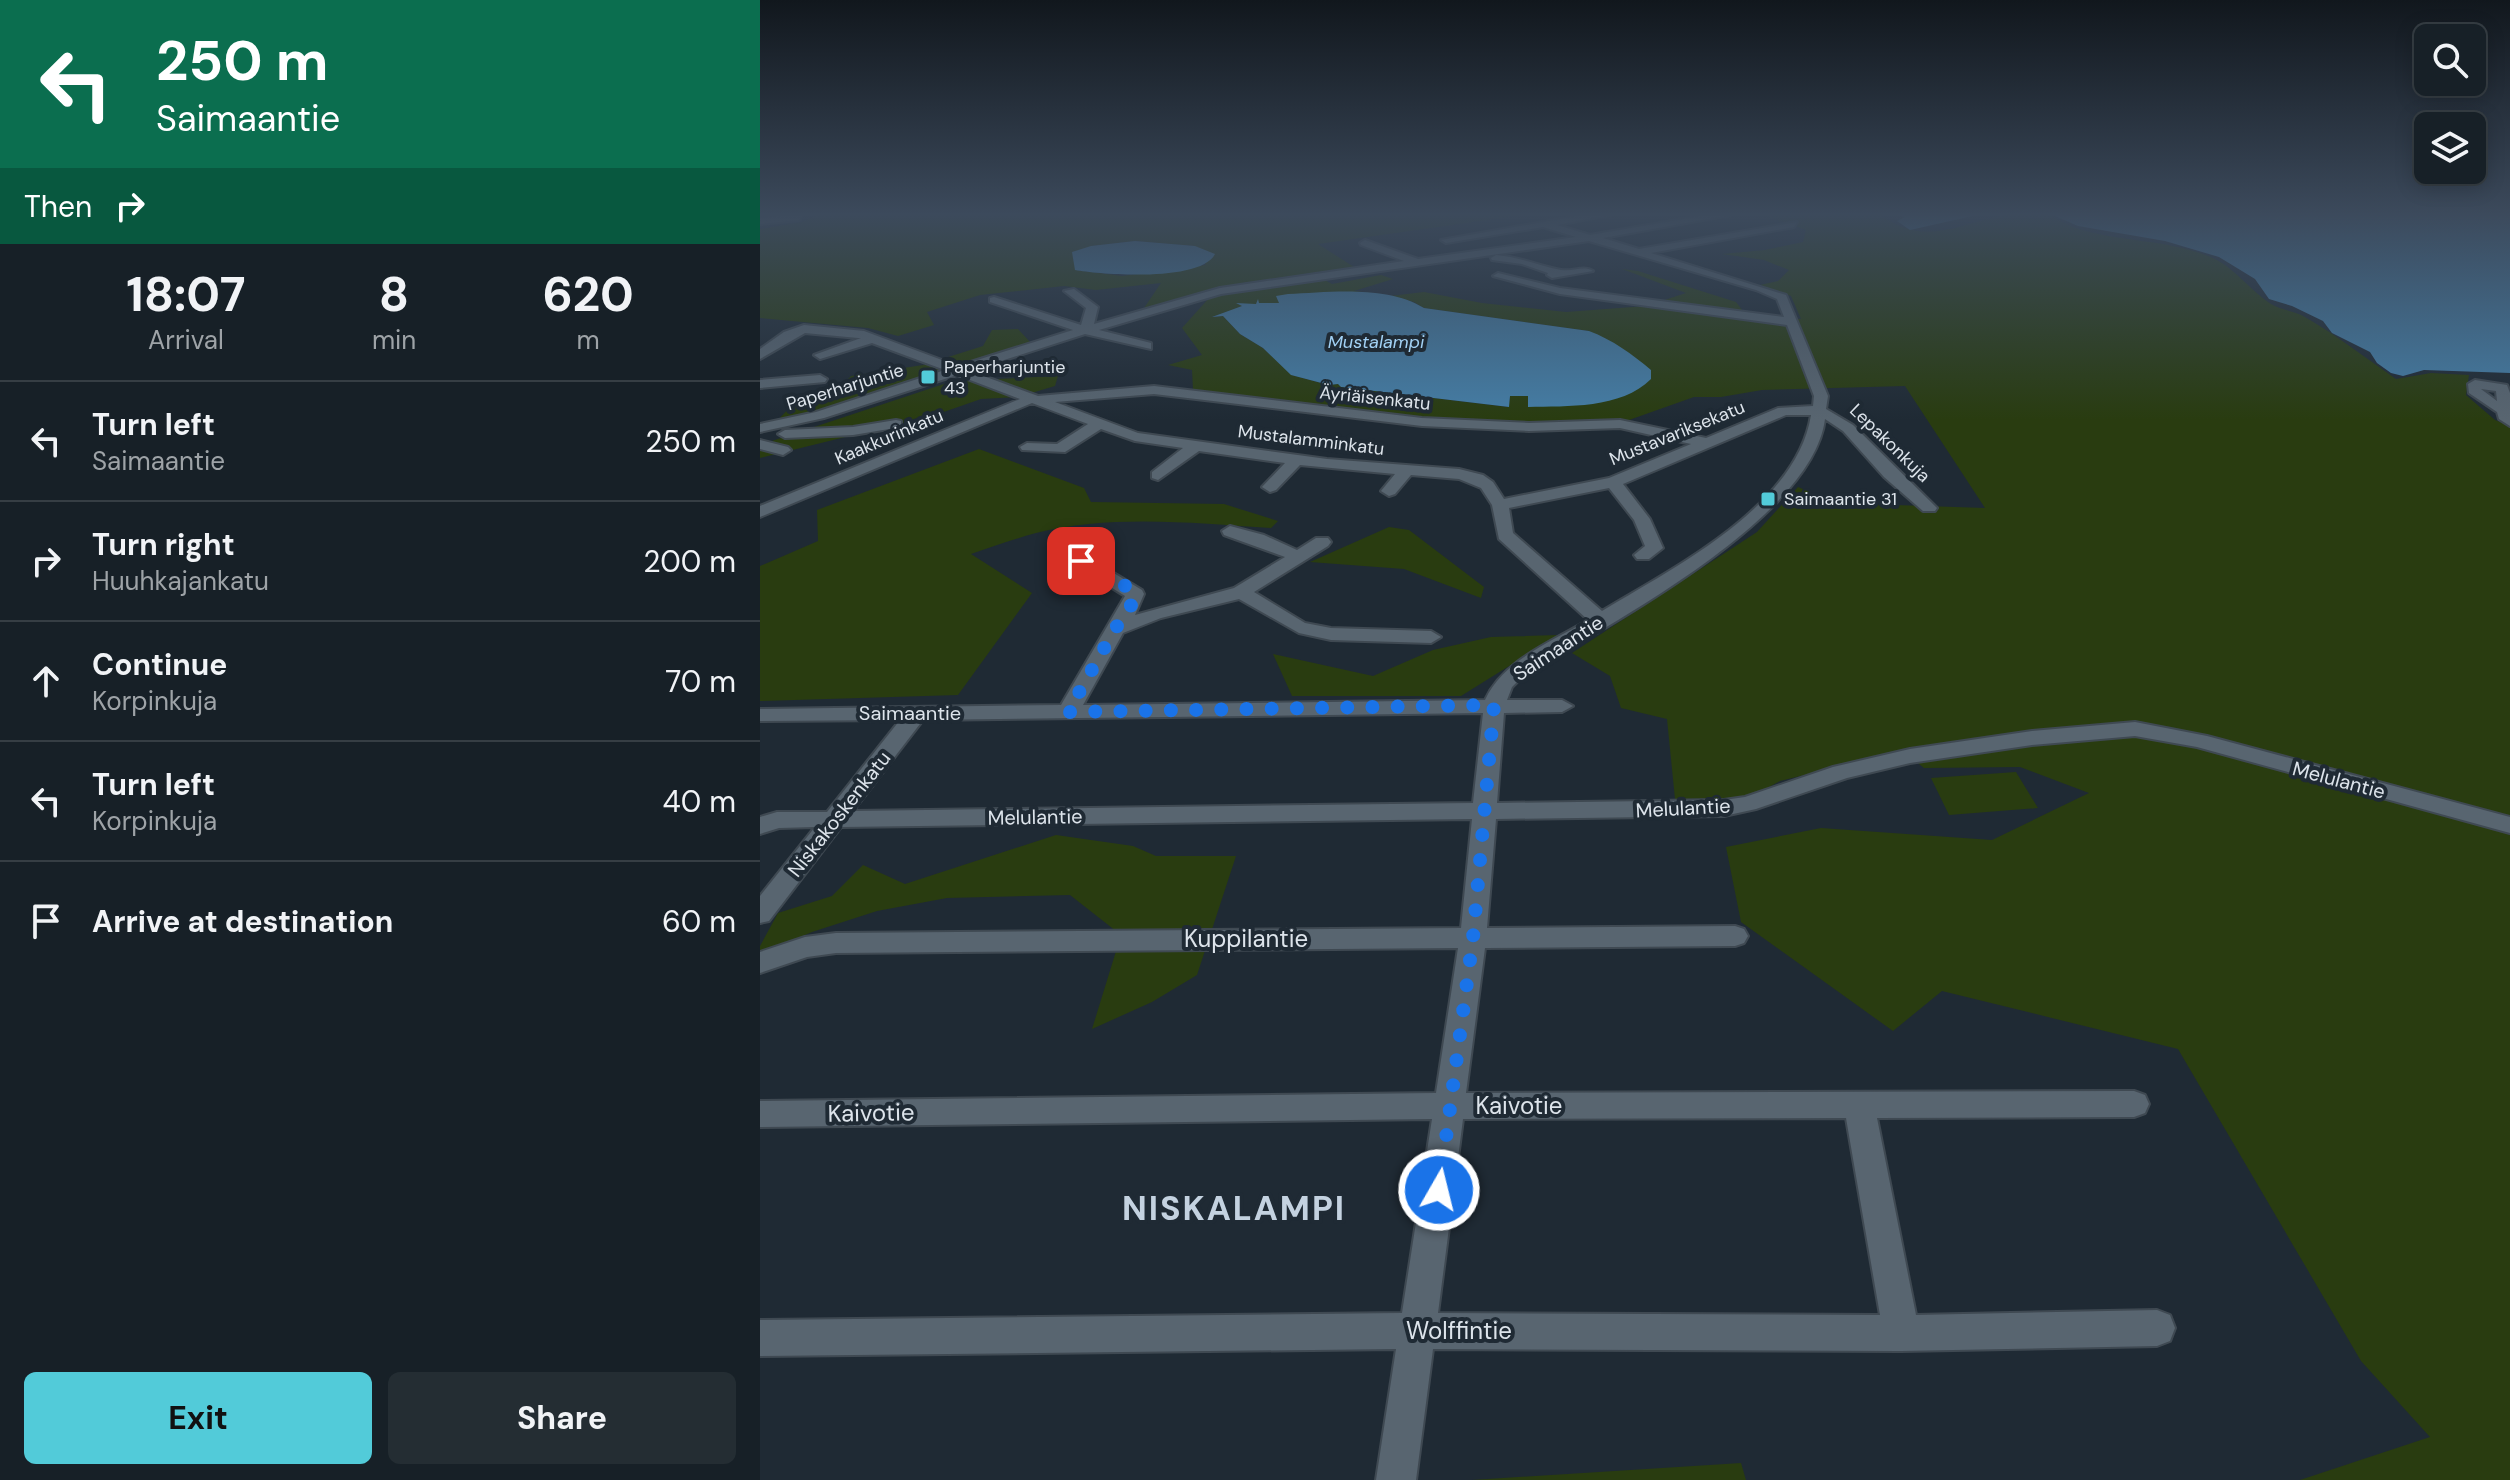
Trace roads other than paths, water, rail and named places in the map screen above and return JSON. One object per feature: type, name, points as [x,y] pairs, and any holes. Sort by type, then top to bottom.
[{"type":"street","name":"Paperharjuntie","points":[[760,428],[819,415],[1171,303],[1269,282]]},
{"type":"street","points":[[1519,282],[1573,293],[1791,322]]},
{"type":"street","points":[[1734,282],[1782,297],[1816,377],[1821,411]]},
{"type":"street","points":[[1070,291],[1092,307],[1093,312],[1085,330]]},
{"type":"street","points":[[994,300],[1085,330],[1147,346]]},
{"type":"street","name":"Mustalamminkatu","points":[[760,355],[788,335],[804,329],[838,330],[872,339],[1135,437],[1296,460],[1477,478],[1487,485],[1500,505],[1501,523],[1511,542],[1600,620]]},
{"type":"street","points":[[820,355],[872,339]]},
{"type":"street","points":[[760,384],[820,379]]},
{"type":"street","name":"Äyriäisenkatu","points":[[1035,399],[1154,390],[1422,422],[1529,427],[1620,424],[1708,443]]},
{"type":"street","name":"Kaakkurinkatu","points":[[760,512],[1035,399]]},
{"type":"street","name":"Mustavariksekatu","points":[[1500,505],[1613,482],[1783,411],[1821,411]]},
{"type":"street","name":"Lepakonkuja","points":[[1821,411],[1844,423],[1877,460],[1929,508]]},
{"type":"street","name":"Saimaantie","points":[[760,715],[1494,705],[1503,684],[1515,673],[1713,549],[1776,496],[1798,466],[1816,431],[1821,411]]},
{"type":"street","points":[[1027,447],[1060,449],[1100,423]]},
{"type":"street","points":[[760,438],[896,424]]},
{"type":"street","points":[[760,444],[783,450]]},
{"type":"street","points":[[1158,475],[1197,445]]},
{"type":"street","points":[[1270,487],[1296,460]]},
{"type":"street","points":[[1389,491],[1407,470]]},
{"type":"street","points":[[1613,482],[1650,534],[1654,548],[1643,555]]},
{"type":"street","points":[[1230,531],[1297,556]]},
{"type":"street","points":[[1115,629],[1157,613],[1192,607],[1241,592],[1322,542]]},
{"type":"street","points":[[1068,712],[1130,608],[1135,594],[1081,561]]},
{"type":"street","points":[[1241,592],[1299,627],[1331,634],[1431,637]]},
{"type":"street","points":[[1396,1480],[1473,938],[1494,705],[1562,706]]},
{"type":"street","name":"Niskakoskenkatu","points":[[760,914],[917,713]]},
{"type":"street","name":"Melulantie","points":[[760,826],[777,820],[1724,808],[1748,804],[1841,772],[1910,756],[2032,738],[2135,729],[2199,741],[2510,825]]},
{"type":"street","name":"Kuppilantie","points":[[760,963],[805,947],[836,943],[1735,936]]},
{"type":"street","name":"Kaivotie","points":[[760,1114],[1451,1106],[2134,1104]]},
{"type":"street","points":[[1860,1107],[1901,1333]]},
{"type":"street","name":"Wolffintie","points":[[760,1338],[1418,1331],[1901,1333],[2157,1328]]},
{"type":"water","points":[[2257,282],[2510,282],[2510,373],[2424,370],[2403,376],[2391,373],[2377,363],[2370,352],[2332,333],[2323,321],[2269,299]]},
{"type":"water","name":"Mustalampi","points":[[1340,291],[1376,293],[1424,308],[1589,331],[1637,358],[1651,370],[1651,379],[1639,389],[1609,401],[1528,407],[1528,396],[1510,396],[1509,407],[1341,387],[1291,375],[1263,348],[1240,334],[1223,316],[1212,317],[1242,306],[1236,303],[1256,304],[1258,299],[1259,303],[1279,303],[1276,296]]},
{"type":"place","name":"Paperharjuntie 43","points":[[928,377]]},
{"type":"place","name":"Saimaantie 31","points":[[1768,499]]},
{"type":"district","name":"NISKALAMPI","points":[[1234,1208]]}]
